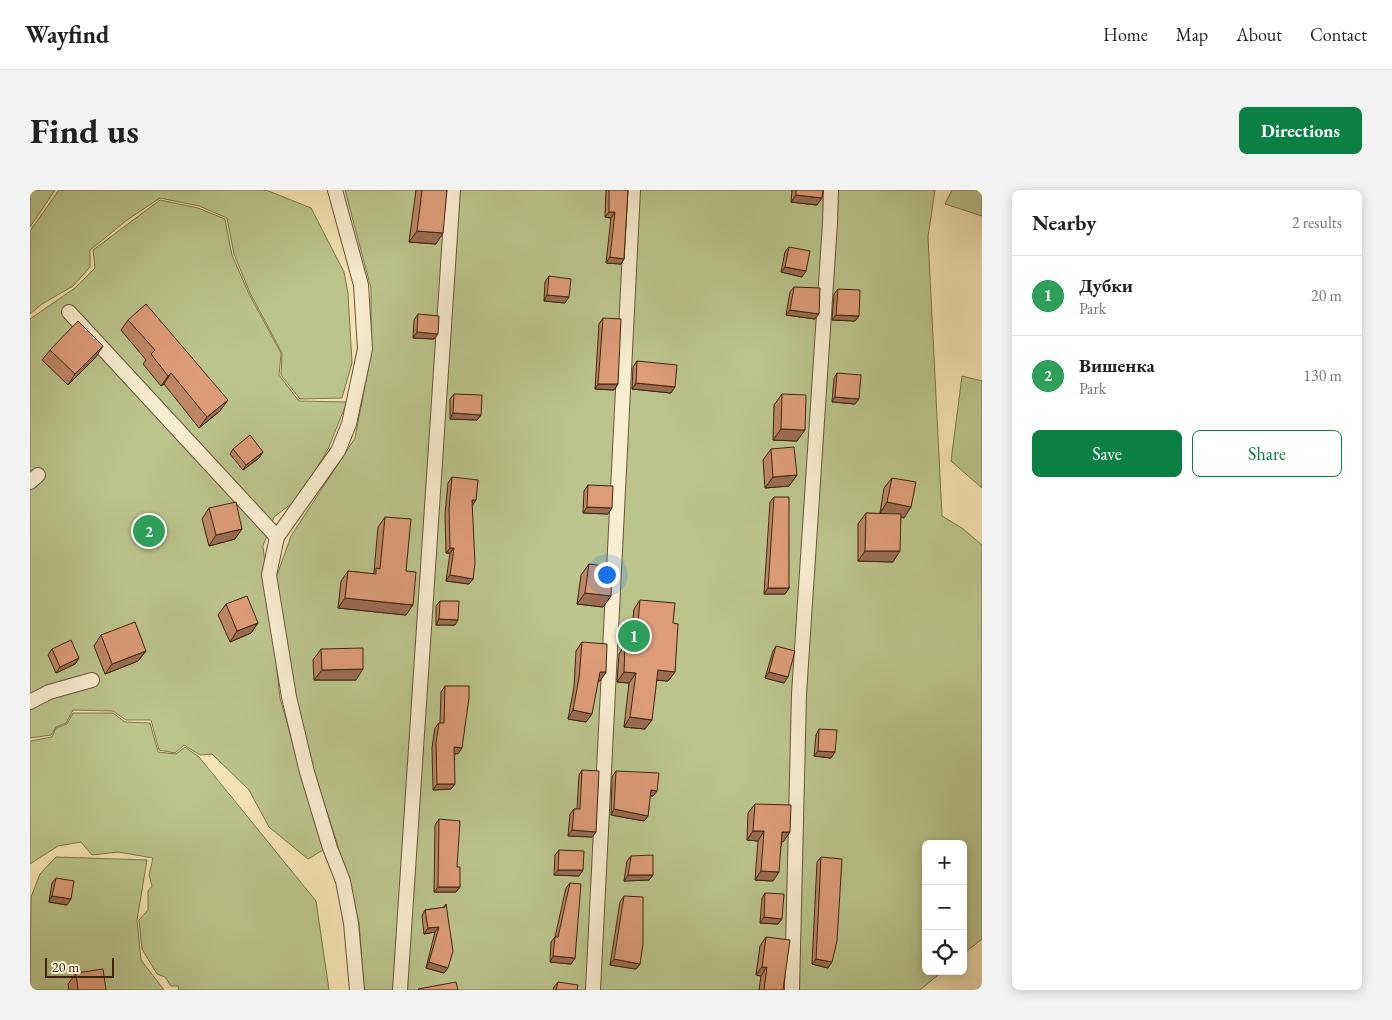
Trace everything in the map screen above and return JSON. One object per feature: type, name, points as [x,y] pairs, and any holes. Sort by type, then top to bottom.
[{"type":"lane","points":[[335,190],[361,285],[365,348],[349,424],[338,451],[277,537],[270,575],[288,697],[307,772],[330,848],[343,881],[351,923],[357,990]]},
{"type":"lane","points":[[400,990],[453,190]]},
{"type":"lane","points":[[593,990],[633,190]]},
{"type":"lane","points":[[792,990],[799,694],[831,190]]},
{"type":"lane","points":[[69,312],[277,537]]},
{"type":"lane","points":[[30,702],[49,692],[92,680]]},
{"type":"green space","points":[[30,190],[55,190],[30,227]]},
{"type":"green space","points":[[59,190],[266,190],[311,208],[344,272],[348,293],[352,363],[342,398],[300,399],[281,375],[282,353],[250,293],[234,254],[227,218],[199,206],[160,198],[127,220],[90,250],[90,267],[73,286],[42,304],[30,314],[30,231]]},
{"type":"green space","points":[[345,190],[935,190],[928,237],[942,516],[962,528],[982,545],[982,939],[967,951],[967,840],[922,840],[922,975],[938,975],[920,990],[364,990],[359,923],[337,843],[313,769],[295,694],[276,578],[291,536],[355,438],[371,355],[371,288]]},
{"type":"green space","points":[[952,190],[982,190],[982,216],[945,204]]},
{"type":"green space","points":[[160,200],[198,208],[225,219],[232,255],[249,294],[281,353],[279,375],[299,401],[347,402],[328,449],[300,497],[274,517],[263,546],[280,698],[323,850],[308,859],[269,827],[249,790],[212,754],[200,755],[184,745],[175,753],[159,750],[151,720],[126,720],[113,711],[73,710],[66,723],[56,727],[51,735],[30,738],[30,319],[75,288],[95,268],[93,250]]},
{"type":"green space","points":[[962,376],[982,381],[982,488],[951,461]]},
{"type":"green space","points":[[73,713],[113,713],[125,722],[150,723],[158,752],[176,754],[185,747],[199,757],[316,901],[329,990],[178,990],[179,986],[171,986],[165,977],[157,974],[142,949],[139,920],[148,910],[148,891],[152,886],[149,875],[153,858],[118,852],[92,855],[81,842],[58,846],[30,864],[30,741],[52,737],[56,728],[67,724]]},
{"type":"green space","points":[[56,857],[147,860],[137,920],[141,960],[164,990],[30,990],[31,897],[40,874]]},
{"type":"building","points":[[422,190],[447,190],[443,233],[417,231]]},
{"type":"building","points":[[609,190],[628,190],[624,259],[610,257],[615,212],[609,212]]},
{"type":"building","points":[[796,190],[823,190],[822,198],[796,195]]},
{"type":"building","points":[[789,247],[810,251],[806,271],[785,267]]},
{"type":"building","points":[[549,276],[571,279],[569,297],[547,295]]},
{"type":"building","points":[[794,287],[820,288],[819,314],[790,310]]},
{"type":"building","points":[[838,289],[860,290],[859,316],[836,315]]},
{"type":"building","points":[[146,304],[228,400],[207,417],[171,373],[168,376],[151,354],[155,350],[128,320]]},
{"type":"building","points":[[418,314],[439,316],[438,334],[417,332]]},
{"type":"building","points":[[603,318],[621,319],[618,384],[598,384]]},
{"type":"building","points":[[78,321],[103,346],[75,374],[50,350]]},
{"type":"building","points":[[637,361],[677,365],[675,387],[636,383]]},
{"type":"building","points":[[837,373],[861,375],[859,399],[835,397]]},
{"type":"building","points":[[454,394],[482,395],[481,415],[453,413]]},
{"type":"building","points":[[782,394],[806,395],[805,430],[781,429]]},
{"type":"building","points":[[250,435],[263,452],[246,465],[233,449]]},
{"type":"building","points":[[794,447],[797,475],[773,477],[771,449]]},
{"type":"building","points":[[452,477],[478,480],[476,500],[472,500],[475,564],[473,579],[450,575],[454,548],[450,548],[449,508]]},
{"type":"building","points":[[892,478],[916,482],[911,507],[887,502]]},
{"type":"building","points":[[588,485],[613,486],[612,508],[587,507]]},
{"type":"building","points":[[774,497],[789,497],[789,588],[768,588]]},
{"type":"building","points":[[236,502],[242,529],[216,535],[209,508]]},
{"type":"building","points":[[866,513],[901,514],[900,551],[865,551]]},
{"type":"building","points":[[385,517],[411,519],[406,571],[416,572],[413,605],[345,598],[348,571],[376,574],[376,568],[380,569]]},
{"type":"building","points":[[589,564],[612,567],[611,596],[585,593]]},
{"type":"building","points":[[247,596],[258,623],[237,631],[226,604]]},
{"type":"building","points":[[640,600],[675,603],[673,623],[678,624],[675,672],[658,670],[652,720],[630,717],[636,673],[624,672],[625,644],[636,645]]},
{"type":"building","points":[[440,601],[459,601],[458,620],[439,619]]},
{"type":"building","points":[[135,622],[146,651],[112,664],[101,635]]},
{"type":"building","points":[[71,640],[79,658],[60,667],[52,649]]},
{"type":"building","points":[[582,642],[607,644],[606,672],[600,672],[592,714],[573,710],[579,678]]},
{"type":"building","points":[[776,646],[795,651],[788,677],[769,672]]},
{"type":"building","points":[[363,648],[363,669],[322,670],[321,649]]},
{"type":"building","points":[[445,686],[469,686],[462,748],[454,747],[455,784],[437,784],[436,743],[439,723],[444,723]]},
{"type":"building","points":[[819,729],[837,730],[835,752],[818,751]]},
{"type":"building","points":[[582,770],[599,771],[596,832],[572,830],[574,809],[580,809]]},
{"type":"building","points":[[616,771],[659,773],[657,791],[651,790],[648,816],[614,809]]},
{"type":"building","points":[[755,804],[791,805],[790,832],[782,832],[779,872],[761,871],[764,831],[753,831]]},
{"type":"building","points":[[439,819],[460,821],[457,867],[460,867],[460,887],[438,887]]},
{"type":"building","points":[[559,850],[584,851],[583,870],[558,870]]},
{"type":"building","points":[[653,855],[653,875],[628,875],[631,856]]},
{"type":"building","points":[[821,857],[842,859],[837,941],[832,962],[816,959]]},
{"type":"building","points":[[56,878],[74,881],[71,899],[52,896]]},
{"type":"building","points":[[570,883],[581,884],[575,958],[553,956],[555,937],[558,937]]},
{"type":"building","points":[[765,893],[784,894],[782,919],[764,917]]},
{"type":"building","points":[[624,896],[643,897],[643,944],[640,964],[614,959]]},
{"type":"building","points":[[446,904],[453,951],[448,968],[429,962],[439,927],[428,928],[425,910],[445,907]]},
{"type":"building","points":[[766,937],[790,940],[783,990],[764,990],[767,967],[762,967]]},
{"type":"building","points":[[103,969],[106,990],[78,990],[76,973]]},
{"type":"building","points":[[456,982],[458,990],[418,989]]},
{"type":"building","points":[[558,982],[578,985],[577,990],[556,990]]},
{"type":"place","name":"Вишенка","points":[[149,531]]},
{"type":"place","name":"Дубки","points":[[634,636]]}]
